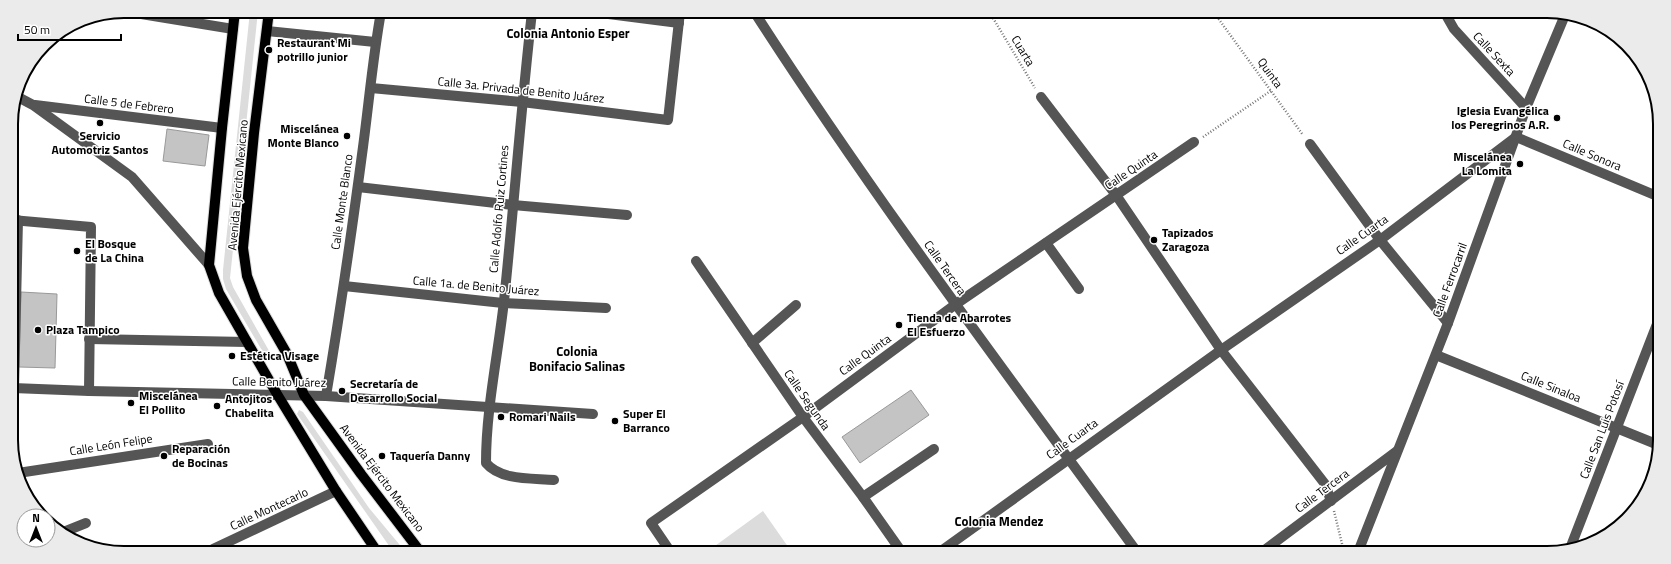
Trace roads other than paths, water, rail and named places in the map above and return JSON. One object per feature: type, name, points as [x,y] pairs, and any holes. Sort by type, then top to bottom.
[{"type":"main road","name":"Avenida Ejército Mexicano","points":[[234,18],[209,265],[219,293],[277,394],[336,491],[373,546]]},
{"type":"main road","name":"Avenida Ejército Mexicano","points":[[268,18],[243,248],[247,276],[256,300],[287,354],[304,395],[361,474],[416,546]]},
{"type":"street","points":[[166,18],[233,29]]},
{"type":"street","name":"Calle Monte Blanco","points":[[326,396],[344,286],[371,88],[375,42],[380,18]]},
{"type":"street","name":"Calle Adolfo Ruiz Cortines","points":[[531,18],[522,102],[504,303],[490,407],[486,463],[491,469],[498,473],[509,476],[554,480]]},
{"type":"street","points":[[640,18],[679,23],[679,18]]},
{"type":"street","name":"Calle Tercera","points":[[757,18],[812,102],[956,304],[1133,546]]},
{"type":"street","name":"Calle Sexta","points":[[1448,18],[1454,29],[1526,108]]},
{"type":"street","name":"Calle Ferrocarril","points":[[1360,546],[1436,355],[1526,108],[1563,19]]},
{"type":"street","name":"Calle 3a. Privada de Benito Juárez","points":[[371,88],[522,102],[668,120],[679,23]]},
{"type":"street","points":[[267,31],[375,42]]},
{"type":"street","points":[[1040,97],[1116,195],[1220,350],[1325,484],[1331,501]]},
{"type":"street","points":[[21,99],[33,105],[132,177],[209,265]]},
{"type":"street","name":"Calle 5 de Febrero","points":[[33,105],[222,128]]},
{"type":"street","name":"Calle Sonora","points":[[1516,137],[1653,194]]},
{"type":"street","name":"Calle Cuarta","points":[[947,546],[1220,350],[1380,240],[1516,137]]},
{"type":"street","name":"Calle Quinta","points":[[667,546],[651,523],[803,417],[956,304],[1194,142]]},
{"type":"street","points":[[1310,144],[1380,240],[1448,323]]},
{"type":"street","points":[[358,187],[513,205],[627,215]]},
{"type":"street","points":[[18,220],[91,227],[89,391]]},
{"type":"street","points":[[1046,242],[1079,290]]},
{"type":"street","name":"Calle Segunda","points":[[696,261],[803,417],[897,546]]},
{"type":"street","name":"Calle 1a. de Benito Juárez","points":[[344,286],[504,303],[606,308]]},
{"type":"street","points":[[752,343],[796,305]]},
{"type":"street","name":"Calle San Luis Potosí","points":[[1573,542],[1653,334]]},
{"type":"street","points":[[89,339],[247,342]]},
{"type":"street","name":"Calle Sinaloa","points":[[1436,355],[1653,443]]},
{"type":"street","name":"Calle Benito Juárez","points":[[18,388],[304,395],[592,414]]},
{"type":"street","name":"Calle León Felipe","points":[[23,471],[208,444]]},
{"type":"street","points":[[863,497],[934,449]]},
{"type":"street","name":"Calle Tercera","points":[[1270,546],[1397,451]]},
{"type":"street","name":"Calle Montecarlo","points":[[220,546],[336,491]]},
{"type":"street","points":[[68,530],[86,523]]},
{"type":"place","name":"Restaurant Mi potrillo junior","points":[[269,50]]},
{"type":"place","name":"Iglesia Evangélica los Peregrinos A.R.","points":[[1557,118]]},
{"type":"place","name":"Servicio Automotriz Santos","points":[[100,123]]},
{"type":"place","name":"Miscelánea Monte Blanco","points":[[347,136]]},
{"type":"place","name":"Miscelánea La Lomita","points":[[1520,164]]},
{"type":"place","name":"Tapizados Zaragoza","points":[[1154,240]]},
{"type":"place","name":"El Bosque de La China","points":[[77,251]]},
{"type":"place","name":"Tienda de Abarrotes El Esfuerzo","points":[[899,325]]},
{"type":"place","name":"Plaza Tampico","points":[[38,330]]},
{"type":"place","name":"Estética Visage","points":[[232,356]]},
{"type":"place","name":"Secretaría de Desarrollo Social","points":[[342,391]]},
{"type":"place","name":"Miscelánea El Pollito","points":[[131,403]]},
{"type":"place","name":"Antojitos Chabelita","points":[[217,406]]},
{"type":"place","name":"Romari Nails","points":[[501,417]]},
{"type":"place","name":"Super El Barranco","points":[[615,421]]},
{"type":"place","name":"Reparación de Bocinas","points":[[164,456]]},
{"type":"place","name":"Taquería Danny","points":[[382,456]]},
{"type":"district","name":"Colonia Antonio Esper","points":[[568,33]]},
{"type":"district","name":"Colonia Bonifacio Salinas","points":[[577,358]]},
{"type":"district","name":"Colonia Mendez","points":[[999,521]]}]
